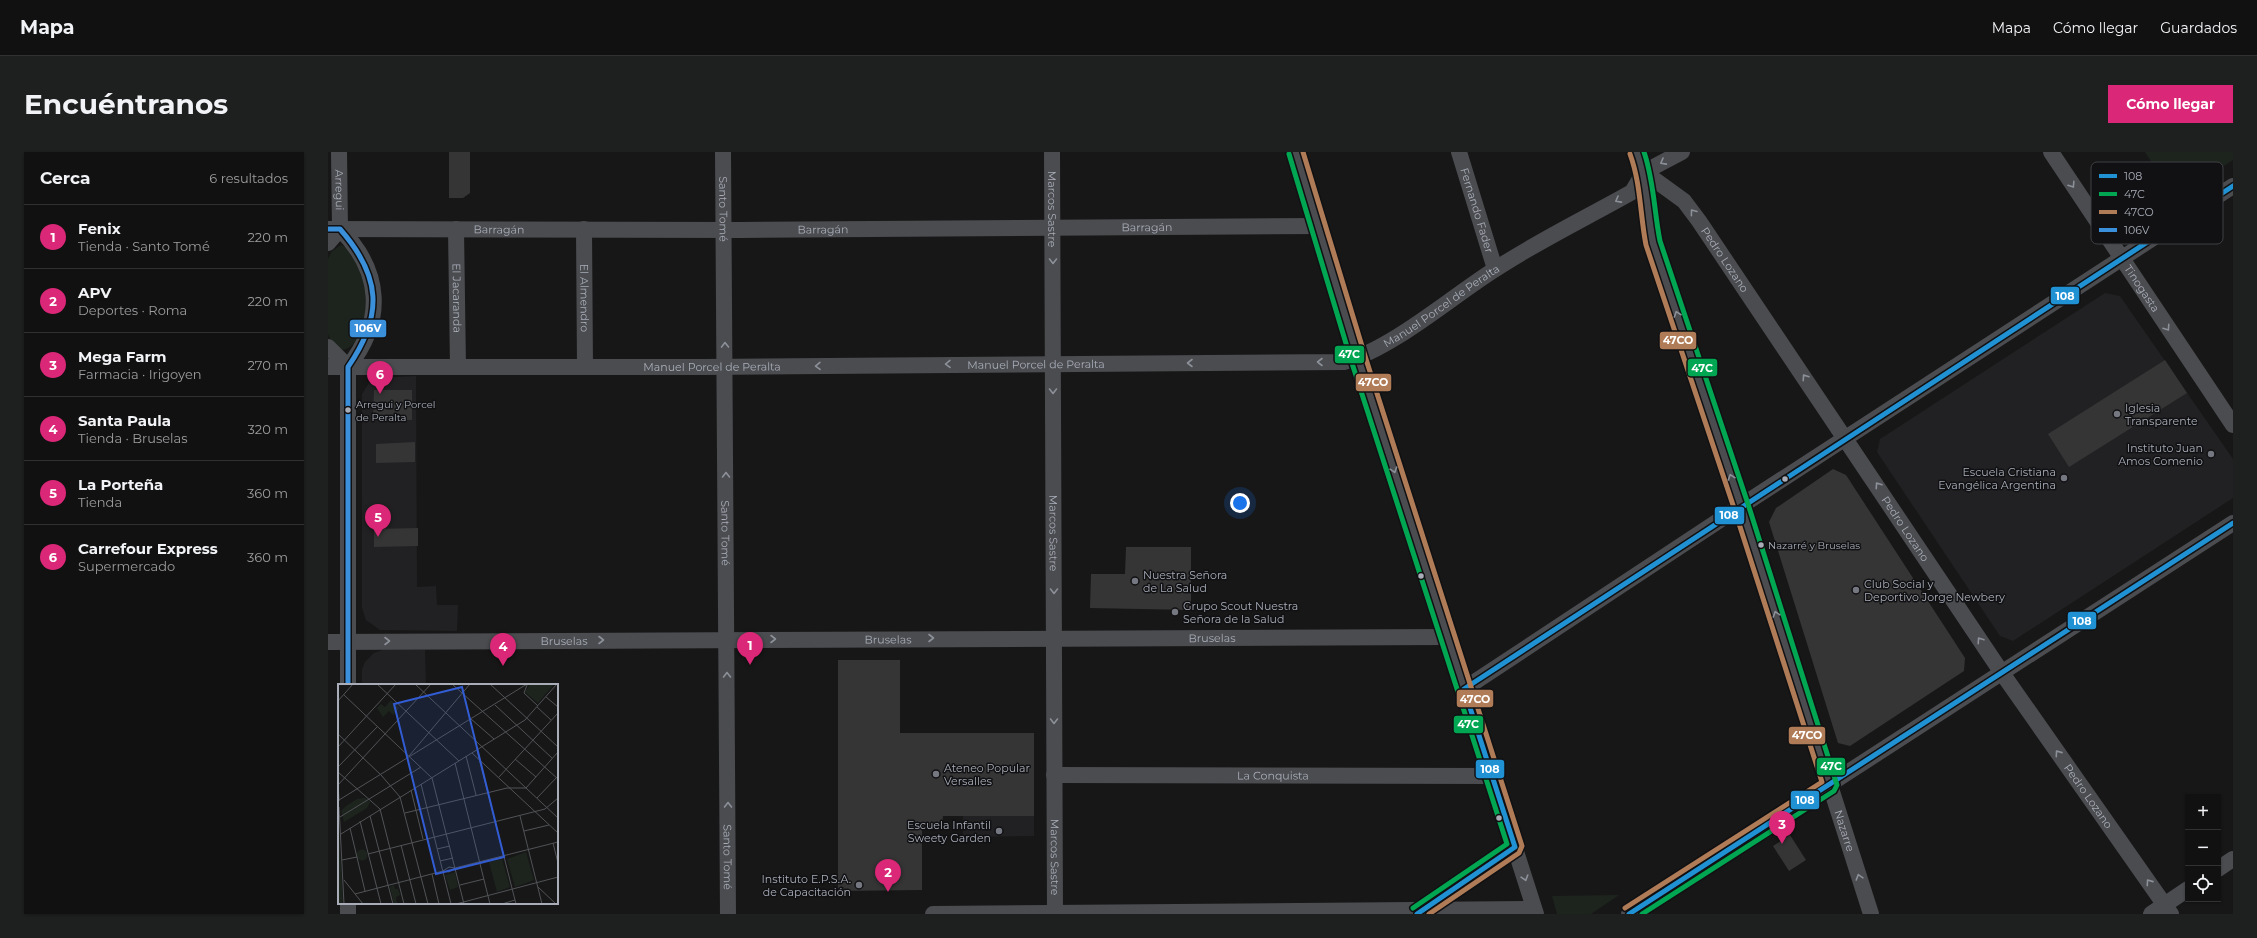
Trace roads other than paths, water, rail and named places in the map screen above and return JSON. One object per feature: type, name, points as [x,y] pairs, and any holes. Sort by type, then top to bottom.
[{"type":"street","name":"Arregui","points":[[334,229],[339,152]]},
{"type":"street","name":"Santo Tomé","points":[[723,152],[728,914]]},
{"type":"street","name":"Marcos Sastre","points":[[1052,152],[1055,914]]},
{"type":"street","points":[[933,914],[1535,911],[1358,358],[1296,152]]},
{"type":"street","name":"Fernando Fader","points":[[1459,152],[1495,269]]},
{"type":"street","name":"Nazarre","points":[[1637,152],[1644,172],[1648,219],[1653,243],[1741,506],[1871,914]]},
{"type":"street","points":[[1644,172],[1682,152]]},
{"type":"street","name":"Tinogasta","points":[[2051,152],[2091,213]]},
{"type":"street","name":"Manuel Porcel de Peralta","points":[[328,367],[725,367],[1344,362],[1358,358],[1402,332],[1495,269],[1632,192],[1644,172]]},
{"type":"street","name":"Pedro Lozano","points":[[1644,172],[1684,201],[1846,438],[2002,673],[2168,909]]},
{"type":"street","points":[[2223,193],[2233,186]]},
{"type":"street","name":"Barragán","points":[[334,229],[1319,226]]},
{"type":"street","points":[[328,244],[334,229],[362,255],[373,288],[374,306],[366,339],[348,367],[348,684]]},
{"type":"street","name":"El Jacaranda","points":[[456,229],[458,367]]},
{"type":"street","name":"El Almendro","points":[[584,229],[585,367]]},
{"type":"street","name":"Tinogasta","points":[[2111,244],[2233,425]]},
{"type":"street","points":[[1464,689],[1741,506],[2146,244]]},
{"type":"street","points":[[328,347],[348,367]]},
{"type":"street","points":[[1630,914],[2233,523]]},
{"type":"street","name":"Bruselas","points":[[328,642],[1054,637],[1447,637]]},
{"type":"street","name":"La Conquista","points":[[1054,775],[1492,776]]},
{"type":"street","points":[[1420,912],[1515,847]]},
{"type":"street","points":[[2221,867],[2233,859]]},
{"type":"street","points":[[2151,914],[2168,909],[2185,892]]},
{"type":"place","name":"Carrefour Express","points":[[380,394]]},
{"type":"place","name":"Arregui y Porcel de Peralta","points":[[348,410]]},
{"type":"place","name":"Iglesia Transparente","points":[[2117,414]]},
{"type":"place","name":"Instituto Juan Amos Comenio","points":[[2211,454]]},
{"type":"place","name":"Escuela Cristiana Evangélica Argentina","points":[[2064,478]]},
{"type":"place","name":"La Porteña","points":[[378,537]]},
{"type":"place","name":"Nazarré y Bruselas","points":[[1761,545]]},
{"type":"place","name":"Nuestra Señora de La Salud","points":[[1135,581]]},
{"type":"place","name":"Club Social y Deportivo Jorge Newbery","points":[[1856,590]]},
{"type":"place","name":"Grupo Scout Nuestra Señora de la Salud","points":[[1175,612]]},
{"type":"place","name":"Fenix","points":[[750,665]]},
{"type":"place","name":"Santa Paula","points":[[503,666]]},
{"type":"place","name":"Ateneo Popular Versalles","points":[[936,774]]},
{"type":"place","name":"Escuela Infantil Sweety Garden","points":[[999,831]]},
{"type":"place","name":"Mega Farm","points":[[1782,844]]},
{"type":"place","name":"Instituto E.P.S.A. de Capacitación","points":[[859,885]]},
{"type":"place","name":"APV","points":[[888,892]]}]
